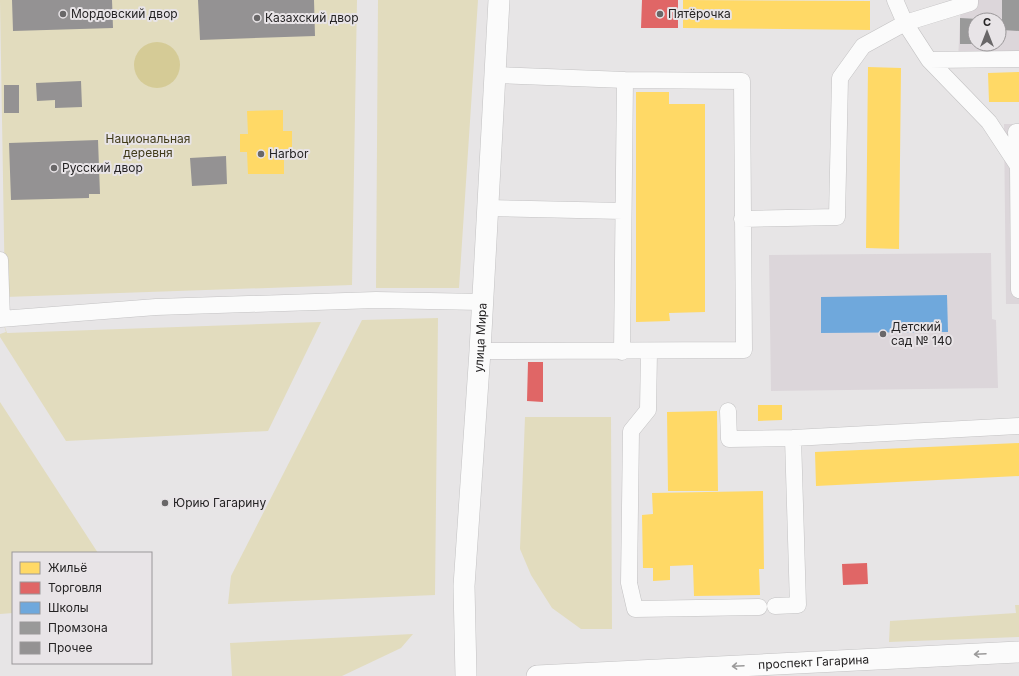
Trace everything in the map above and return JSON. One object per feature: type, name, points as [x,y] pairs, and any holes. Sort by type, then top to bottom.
[{"type":"main road","name":"улица Мира","points":[[466,676],[464,586],[480,351],[499,0]]},
{"type":"main road","name":"проспект Гагарина","points":[[537,676],[1019,652]]},
{"type":"lane","points":[[895,0],[905,23],[930,60],[989,122],[1018,166]]},
{"type":"lane","points":[[742,219],[837,217],[840,78],[863,46],[905,23],[970,3],[970,0]]},
{"type":"lane","points":[[930,60],[1019,59]]},
{"type":"lane","points":[[480,351],[649,352],[744,350],[742,81],[625,80],[494,75]]},
{"type":"lane","points":[[622,352],[625,80]]},
{"type":"lane","points":[[1019,132],[1016,132],[1018,166],[1019,290]]},
{"type":"lane","points":[[487,208],[623,211]]},
{"type":"lane","points":[[0,260],[1,319],[156,307],[376,300],[482,302]]},
{"type":"lane","points":[[649,352],[648,410],[631,431],[629,583],[635,609],[798,606],[793,438]]},
{"type":"lane","points":[[728,411],[729,439],[793,438],[1019,426]]},
{"type":"shaded area","points":[[961,0],[1019,0],[1019,59],[958,60]]},
{"type":"shaded area","points":[[152,42],[162,42],[174,48],[179,56],[179,74],[174,82],[166,87],[152,88],[144,85],[137,78],[134,70],[134,60],[137,52],[144,45]]},
{"type":"shaded area","points":[[1004,124],[1019,124],[1019,304],[1006,304]]},
{"type":"shaded area","name":"Детский сад № 140","points":[[991,253],[992,319],[996,320],[998,388],[771,391],[769,255]]},
{"type":"green space","name":"Национальная деревня","points":[[0,0],[357,0],[352,285],[5,297]]},
{"type":"green space","points":[[378,0],[478,0],[459,288],[376,288]]},
{"type":"green space","points":[[438,318],[435,595],[228,604],[231,576],[362,320]]},
{"type":"green space","points":[[2,319],[7,333],[321,322],[268,431],[66,441],[0,337],[0,334],[6,332]]},
{"type":"green space","points":[[0,402],[97,552],[12,552],[12,613],[0,614]]},
{"type":"green space","points":[[525,417],[611,417],[612,629],[581,629],[552,608],[531,575],[520,549]]},
{"type":"green space","points":[[1015,605],[1019,605],[1019,637],[889,642],[890,621],[1016,613]]},
{"type":"green space","points":[[413,634],[401,648],[342,676],[232,676],[230,643]]},
{"type":"building: Жильё","points":[[683,0],[870,1],[870,30],[683,28]]},
{"type":"building: Жильё","points":[[868,67],[901,68],[899,249],[866,248]]},
{"type":"building: Жильё","points":[[1019,72],[1019,102],[989,102],[988,73]]},
{"type":"building: Жильё","points":[[636,92],[669,92],[669,104],[705,104],[705,312],[669,313],[670,321],[636,322]]},
{"type":"building: Жильё","points":[[283,110],[283,131],[292,131],[292,149],[284,149],[284,174],[248,174],[247,152],[240,152],[240,134],[248,134],[247,111]]},
{"type":"building: Жильё","points":[[758,405],[782,405],[782,420],[758,421]]},
{"type":"building: Жильё","points":[[717,411],[718,491],[668,491],[667,412]]},
{"type":"building: Жильё","points":[[1019,443],[1019,476],[816,486],[815,452]]},
{"type":"building: Жильё","points":[[763,491],[764,569],[759,569],[760,595],[694,596],[693,565],[670,566],[670,580],[653,581],[653,568],[643,568],[642,515],[653,514],[652,493]]},
{"type":"building: Торговля","name":"Пятёрочка","points":[[642,0],[678,0],[678,28],[641,28]]},
{"type":"building: Торговля","points":[[528,362],[543,362],[543,402],[527,401]]},
{"type":"building: Торговля","points":[[867,563],[868,584],[843,585],[842,564]]},
{"type":"building: Школы","points":[[947,295],[948,332],[821,333],[821,297]]},
{"type":"building: Промзона","points":[[1002,0],[1019,0],[1019,31],[1007,30],[1007,12],[1002,12]]},
{"type":"building: Промзона","points":[[960,18],[967,18],[967,44],[960,44]]},
{"type":"building: Прочее","name":"Мордовский двор","points":[[12,0],[112,0],[113,28],[13,31]]},
{"type":"building: Прочее","name":"Казахский двор","points":[[198,0],[314,0],[315,36],[200,40]]},
{"type":"building: Прочее","points":[[81,81],[82,107],[55,108],[55,100],[37,101],[36,83]]},
{"type":"building: Прочее","points":[[4,85],[19,85],[19,113],[4,113]]},
{"type":"building: Прочее","name":"Русский двор","points":[[98,140],[100,194],[89,194],[89,198],[11,200],[9,143]]},
{"type":"building: Прочее","points":[[226,156],[227,184],[192,186],[190,158]]},
{"type":"place","name":"Мордовский двор","points":[[63,14]]},
{"type":"place","name":"Пятёрочка","points":[[660,14]]},
{"type":"place","name":"Казахский двор","points":[[257,18]]},
{"type":"place","name":"Harbor","points":[[261,154]]},
{"type":"place","name":"Русский двор","points":[[54,168]]},
{"type":"place","name":"Детский сад № 140","points":[[883,334]]},
{"type":"place","name":"Юрию Гагарину","points":[[165,503]]}]
